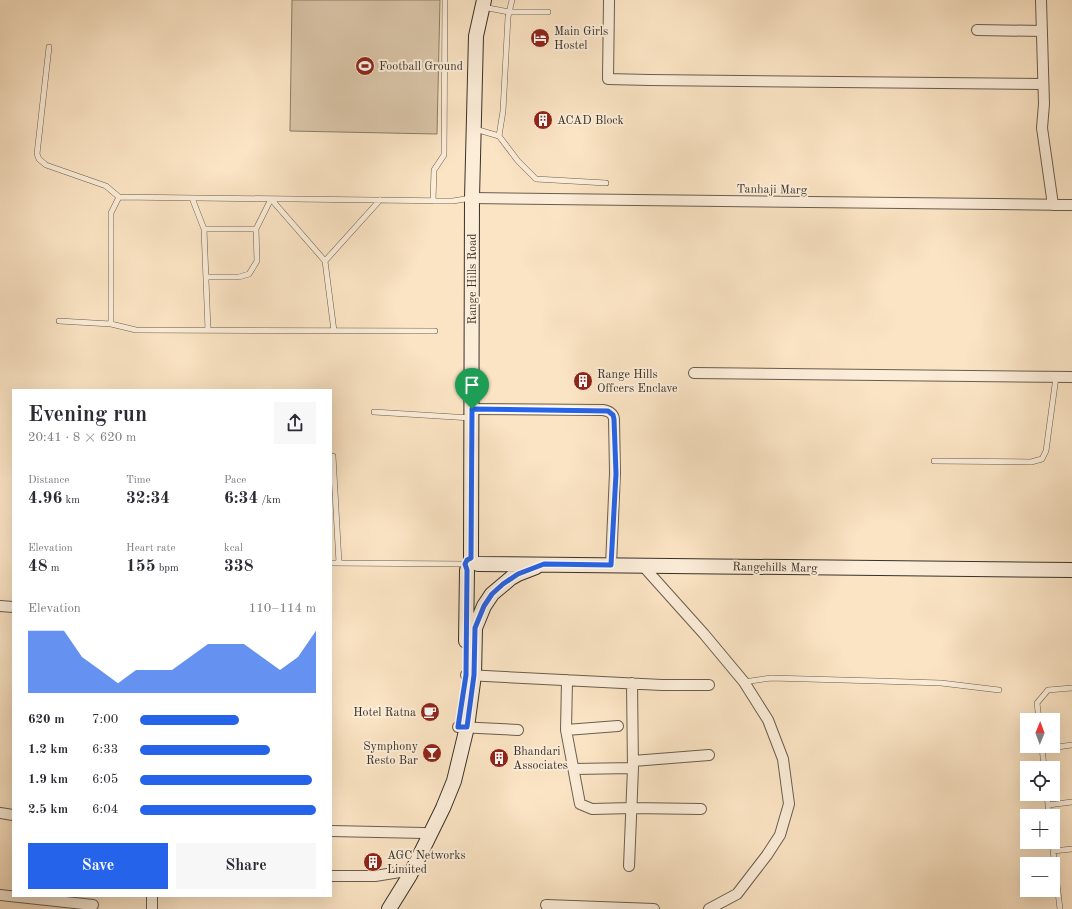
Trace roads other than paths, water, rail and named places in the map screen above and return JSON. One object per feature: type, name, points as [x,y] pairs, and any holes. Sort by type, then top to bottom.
[{"type":"main road","name":"Range Hills Road","points":[[470,675],[475,628],[471,565],[472,198],[476,36],[483,3]]},
{"type":"main road","name":"Rangehills Marg","points":[[471,565],[544,564],[1072,570]]},
{"type":"main road","points":[[475,628],[484,606],[492,594],[503,584],[518,574],[544,564]]},
{"type":"main road","points":[[389,909],[410,875],[443,808],[454,781],[470,675],[466,649],[471,565]]},
{"type":"main road","points":[[380,909],[406,871],[424,834],[437,805],[455,744],[463,727]]},
{"type":"street","points":[[610,0],[608,79],[1043,84]]},
{"type":"street","points":[[1041,0],[1044,104],[1042,128],[1053,205]]},
{"type":"street","points":[[977,30],[1042,31]]},
{"type":"street","name":"Tanhaji Marg","points":[[472,198],[1072,205]]},
{"type":"street","points":[[694,373],[1072,377]]},
{"type":"street","points":[[472,414],[603,410],[608,411],[613,415],[616,474],[611,565]]},
{"type":"street","points":[[643,566],[704,634],[744,682],[768,720],[783,759],[789,804],[780,835],[768,856],[737,894],[709,909]]},
{"type":"street","points":[[0,606],[12,607]]},
{"type":"street","points":[[470,675],[662,685],[709,685]]},
{"type":"street","points":[[567,680],[566,730],[580,804],[592,809],[701,809]]},
{"type":"street","points":[[628,866],[633,764],[632,683]]},
{"type":"street","points":[[566,730],[618,726]]},
{"type":"street","points":[[463,727],[518,730]]},
{"type":"street","points":[[574,769],[709,755]]},
{"type":"street","points":[[0,813],[12,814]]},
{"type":"street","points":[[332,831],[424,834]]},
{"type":"street","points":[[332,876],[375,876],[406,871]]},
{"type":"street","points":[[0,895],[12,896]]},
{"type":"street","points":[[23,897],[93,903]]},
{"type":"street","points":[[152,897],[152,909]]},
{"type":"street","points":[[34,898],[34,909]]},
{"type":"street","points":[[546,905],[654,909]]},
{"type":"lane","points":[[433,201],[434,170],[444,155],[445,0]]},
{"type":"lane","points":[[499,136],[503,111],[509,12],[512,0]]},
{"type":"lane","points":[[483,3],[509,12],[548,12]]},
{"type":"lane","points":[[49,47],[37,154],[39,159],[46,165],[106,186],[119,198],[453,201],[472,198]]},
{"type":"lane","points":[[474,129],[499,136],[518,161],[536,179],[606,183]]},
{"type":"lane","points":[[111,324],[111,213],[119,198]]},
{"type":"lane","points":[[192,198],[204,229],[208,330]]},
{"type":"lane","points":[[206,277],[239,277],[249,274],[257,261],[256,229],[271,199]]},
{"type":"lane","points":[[271,199],[325,261],[334,331]]},
{"type":"lane","points":[[325,261],[380,200]]},
{"type":"lane","points":[[204,229],[256,229]]},
{"type":"lane","points":[[59,321],[111,324],[136,330],[435,331]]},
{"type":"lane","points":[[934,461],[1031,462],[1042,459],[1046,451],[1056,377]]},
{"type":"lane","points":[[374,412],[472,414]]},
{"type":"lane","points":[[333,456],[333,504],[339,563]]},
{"type":"lane","points":[[332,563],[471,565]]},
{"type":"lane","points":[[744,682],[772,678],[942,683],[999,690]]},
{"type":"lane","points":[[1038,713],[1037,702],[1048,690],[1072,688]]},
{"type":"lane","points":[[1060,746],[1072,745]]},
{"type":"lane","points":[[1048,801],[1048,809]]},
{"type":"lane","points":[[1048,805],[1072,802]]},
{"type":"lane","points":[[1060,909],[1053,851],[1072,849]]},
{"type":"place","name":"Main Girls Hostel","points":[[540,38]]},
{"type":"place","name":"Football Ground","points":[[365,66]]},
{"type":"place","name":"ACAD Block","points":[[543,120]]},
{"type":"place","name":"Range Hills Offcers Enclave","points":[[583,381]]},
{"type":"place","name":"Hotel Ratna","points":[[430,712]]},
{"type":"place","name":"Symphony Resto Bar","points":[[432,753]]},
{"type":"place","name":"Bhandari Associates","points":[[499,758]]},
{"type":"place","name":"AGC Networks Limited","points":[[373,862]]}]
